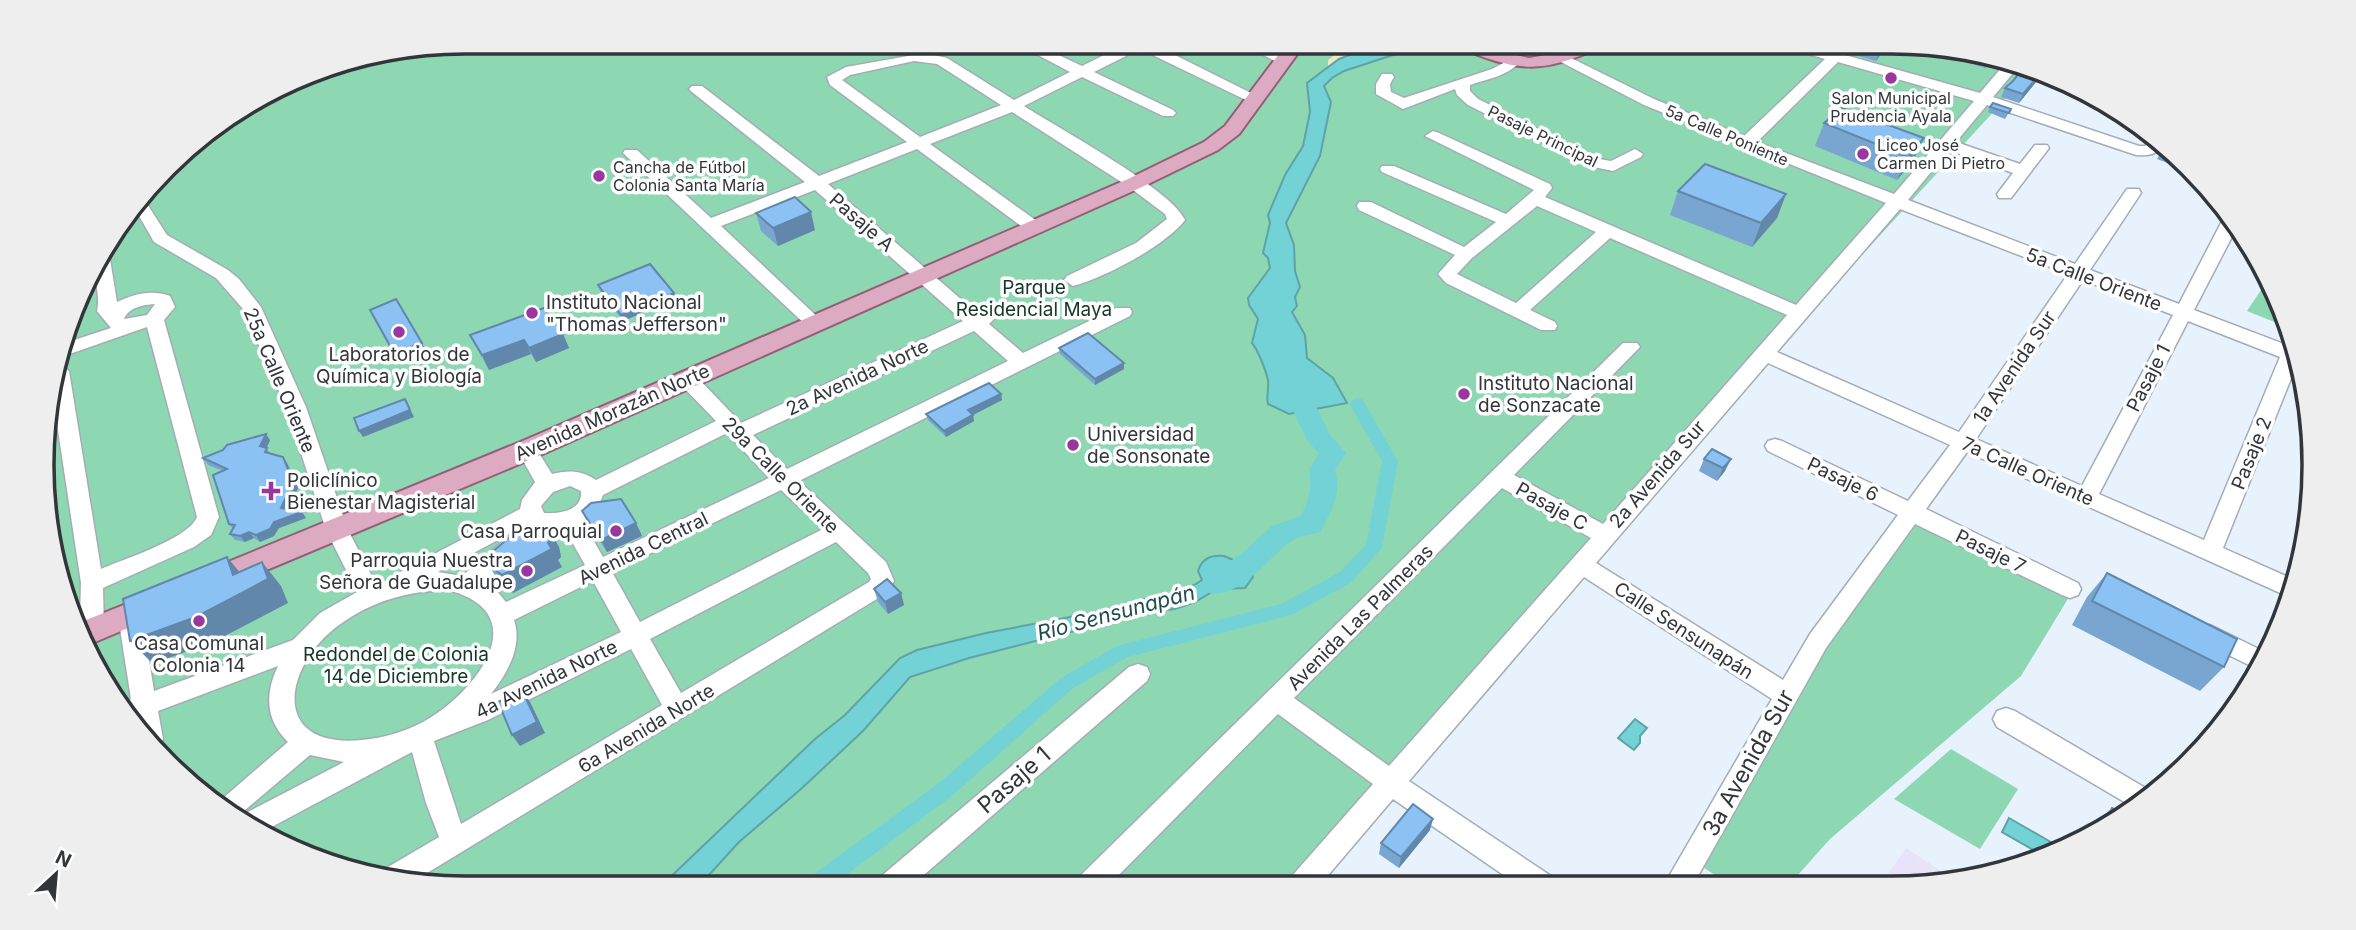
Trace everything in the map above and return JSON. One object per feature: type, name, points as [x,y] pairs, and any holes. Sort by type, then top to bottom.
[{"type":"main road","name":"Avenida Morazán Norte","points":[[90,631],[527,450],[1135,183],[1223,139],[1286,54]]},
{"type":"main road","points":[[1492,54],[1513,62],[1534,64],[1562,59],[1572,54]]},
{"type":"street","points":[[1046,54],[1168,113]]},
{"type":"street","points":[[709,225],[1013,106],[1118,54]]},
{"type":"street","points":[[1163,54],[1255,99]]},
{"type":"street","points":[[1271,54],[1282,59]]},
{"type":"street","points":[[1826,54],[2148,145]]},
{"type":"street","points":[[1746,143],[1840,54]]},
{"type":"street","points":[[1035,228],[835,82],[834,77],[846,71],[925,57],[942,61],[1135,183],[1171,211],[1176,219],[1170,227],[1073,280]]},
{"type":"street","name":"5a Calle Poniente","points":[[1562,59],[1649,102],[1896,203]]},
{"type":"street","points":[[1387,77],[1383,84],[1384,94],[1403,104],[1497,72],[1513,62]]},
{"type":"street","name":"2a Avenida Sur","points":[[1310,876],[1896,203],[2007,71]]},
{"type":"street","name":"Pasaje Principal","points":[[1462,82],[1462,92],[1473,102],[1595,163],[1613,166],[1635,154]]},
{"type":"street","name":"Pasaje A","points":[[697,89],[817,183],[925,277],[983,318],[1021,362]]},
{"type":"street","points":[[1433,136],[1544,188],[1535,199],[1466,254],[1447,274],[1452,279],[1548,326]]},
{"type":"street","points":[[1946,144],[2023,172]]},
{"type":"street","points":[[2005,194],[2041,148]]},
{"type":"street","points":[[631,153],[816,324]]},
{"type":"street","points":[[1388,169],[1508,221]]},
{"type":"street","name":"1a Avenida Sur","points":[[1818,641],[1963,442],[2133,193]]},
{"type":"street","points":[[1535,199],[1798,313]]},
{"type":"street","name":"5a Calle Oriente","points":[[1896,203],[2286,352]]},
{"type":"street","points":[[1365,206],[1466,254]]},
{"type":"street","name":"25a Calle Oriente","points":[[144,209],[160,238],[222,274],[233,283],[251,307],[296,407],[337,530],[376,593]]},
{"type":"street","name":"Pasaje 1","points":[[2087,497],[2227,229]]},
{"type":"street","points":[[1518,311],[1606,232]]},
{"type":"street","points":[[104,269],[116,310],[125,327],[144,323]]},
{"type":"street","points":[[71,348],[144,323],[166,307],[163,300],[144,299],[116,310],[92,341]]},
{"type":"street","name":"Avenida Central","points":[[502,615],[1123,312]]},
{"type":"street","name":"2a Avenida Norte","points":[[593,490],[983,318]]},
{"type":"street","points":[[92,583],[186,541],[203,530],[208,517],[144,323]]},
{"type":"street","name":"Avenida Las Palmeras","points":[[1099,876],[1630,347]]},
{"type":"street","name":"7a Calle Oriente","points":[[1763,353],[2284,585]]},
{"type":"street","name":"Pasaje 2","points":[[2210,552],[2288,360]]},
{"type":"street","name":"29a Calle Oriente","points":[[687,379],[783,480],[878,568]]},
{"type":"street","points":[[62,388],[92,583],[89,629]]},
{"type":"street","name":"Pasaje 6","points":[[1775,446],[1911,512]]},
{"type":"street","points":[[527,450],[547,484]]},
{"type":"street","name":"Pasaje C","points":[[1500,477],[1604,536]]},
{"type":"street","points":[[376,593],[427,581],[466,585],[485,594],[502,615],[505,625],[504,647],[486,684],[464,707],[420,735],[388,747],[357,752],[329,750],[306,742],[296,735],[284,717],[281,695],[287,671],[302,647],[339,613],[376,593],[536,517],[555,522],[570,519],[587,507],[593,497],[593,490],[589,484],[576,478],[547,484],[531,500],[536,517]]},
{"type":"street","name":"Pasaje 7","points":[[1911,512],[2070,589]]},
{"type":"street","points":[[466,585],[536,517]]},
{"type":"street","points":[[570,519],[677,709]]},
{"type":"street","name":"4a Avenida Norte","points":[[259,820],[420,735],[479,712],[637,635],[837,532]]},
{"type":"street","name":"Calle Sensunapán","points":[[1581,564],[1787,696]]},
{"type":"street","name":"6a Avenida Norte","points":[[405,871],[877,589],[883,581],[878,568]]},
{"type":"street","points":[[130,614],[134,708],[302,647]]},
{"type":"street","points":[[2186,623],[2254,657]]},
{"type":"street","name":"3a Avenida Sur","points":[[1683,876],[1818,641]]},
{"type":"street","name":"Pasaje 1","points":[[902,876],[1138,674]]},
{"type":"street","points":[[1277,699],[1391,783],[1525,876]]},
{"type":"street","points":[[2006,719],[2135,795]]},
{"type":"street","points":[[420,735],[439,803],[455,842]]},
{"type":"street","points":[[233,804],[306,742]]},
{"type":"shaded area","points":[[1906,848],[1943,872],[1918,875],[1887,876]]},
{"type":"green space","points":[[465,54],[1891,54],[1971,62],[2025,77],[1291,876],[465,876],[411,872],[359,862],[283,833],[237,807],[194,774],[156,736],[109,670],[86,622],[68,571],[55,492],[58,411],[76,333],[109,260],[156,194],[215,139],[283,97],[359,68],[411,58]]},
{"type":"green space","points":[[2262,289],[2276,323],[2247,311]]},
{"type":"green space","points":[[1915,522],[2069,597],[2021,676],[1830,839],[1797,876],[1717,876],[1693,861],[1818,641]]},
{"type":"green space","points":[[1951,749],[2018,789],[1980,849],[1894,799]]},
{"type":"sand","points":[[1336,54],[1352,54],[1328,66],[1328,60]]},
{"type":"water","points":[[1352,54],[1396,54],[1344,71],[1324,86],[1331,102],[1320,156],[1286,223],[1294,245],[1295,271],[1300,287],[1295,297],[1297,306],[1292,312],[1305,335],[1307,358],[1333,378],[1347,403],[1289,414],[1268,404],[1267,376],[1252,343],[1258,319],[1249,305],[1248,298],[1270,268],[1268,258],[1263,253],[1270,223],[1268,215],[1285,175],[1303,146],[1310,112],[1307,83],[1339,59]]},
{"type":"water","points":[[1224,556],[1238,562],[1252,572],[1253,577],[1245,588],[1217,589],[1195,602],[1175,609],[1149,612],[969,658],[910,677],[863,731],[739,842],[708,876],[672,876],[815,739],[845,715],[900,658],[917,650],[986,633],[1107,610],[1168,595],[1202,580],[1198,571],[1205,560]]},
{"type":"water","points":[[1635,719],[1647,728],[1634,750],[1618,738]]},
{"type":"water","points":[[2009,818],[2052,842],[2033,850],[2002,832]]},
{"type":"building","points":[[2018,74],[2034,81],[2023,94],[2005,88]]},
{"type":"building","points":[[1993,103],[2011,109],[2009,113],[1990,107]]},
{"type":"building","points":[[1842,108],[1924,138],[1908,157],[1824,123]]},
{"type":"building","points":[[1705,164],[1786,194],[1761,223],[1678,191]]},
{"type":"building","points":[[795,197],[811,212],[773,228],[756,213]]},
{"type":"building","points":[[650,264],[674,293],[621,315],[598,285]]},
{"type":"building","name":"Laboratorios de Química y Biología","points":[[396,299],[422,343],[394,353],[370,310]]},
{"type":"building","points":[[544,308],[563,334],[529,348],[524,340],[482,355],[470,335]]},
{"type":"building","points":[[1088,333],[1124,363],[1095,379],[1059,348]]},
{"type":"building","points":[[989,383],[1001,394],[968,410],[973,415],[944,431],[926,414]]},
{"type":"building","points":[[405,399],[410,410],[359,431],[354,418]]},
{"type":"building","name":"Policlínico Bienestar Magisterial","points":[[266,434],[260,446],[267,448],[265,452],[283,457],[293,482],[281,508],[302,512],[274,522],[270,529],[256,535],[249,532],[240,536],[230,534],[235,525],[229,524],[213,475],[227,469],[203,458],[223,450],[227,445]]},
{"type":"building","points":[[1712,449],[1731,459],[1723,468],[1704,459]]},
{"type":"building","points":[[621,499],[636,523],[601,540],[582,511],[591,503]]},
{"type":"building","points":[[523,526],[549,529],[551,539],[548,543],[552,549],[502,575],[488,564],[492,560],[486,557]]},
{"type":"building","points":[[227,557],[233,575],[262,562],[268,579],[196,617],[130,641],[123,599]]},
{"type":"building","points":[[2107,573],[2237,639],[2224,667],[2092,601]]},
{"type":"building","points":[[887,579],[901,593],[885,602],[874,589]]},
{"type":"building","points":[[522,690],[537,722],[512,735],[498,702]]},
{"type":"building","points":[[1413,804],[1433,819],[1401,857],[1381,843]]},
{"type":"waterway","name":"Río Sensunapán","points":[[1215,584],[1250,563],[1282,533],[1298,526],[1310,525],[1320,505],[1324,491],[1322,470],[1333,453],[1320,440],[1290,379]]},
{"type":"waterway","points":[[828,876],[946,789],[1067,683],[1123,651],[1285,610],[1346,577],[1374,547],[1390,461],[1357,403]]},
{"type":"place","name":"Salon Municipal Prudencia Ayala","points":[[1891,78]]},
{"type":"place","name":"Liceo José Carmen Di Pietro","points":[[1863,154]]},
{"type":"place","name":"Cancha de Fútbol Colonia Santa María","points":[[599,176]]},
{"type":"place","name":"Instituto Nacional \"Thomas Jefferson\"","points":[[532,313]]},
{"type":"place","name":"Laboratorios de Química y Biología","points":[[399,332]]},
{"type":"place","name":"Instituto Nacional de Sonzacate","points":[[1464,394]]},
{"type":"place","name":"Universidad de Sonsonate","points":[[1073,445]]},
{"type":"place","name":"Policlínico Bienestar Magisterial","points":[[271,491]]},
{"type":"place","name":"Casa Parroquial","points":[[616,531]]},
{"type":"place","name":"Parroquia Nuestra Señora de Guadalupe","points":[[527,571]]},
{"type":"place","name":"Casa Comunal Colonia 14","points":[[199,621]]},
{"type":"park label","name":"Parque Residencial Maya","points":[[1034,298]]},
{"type":"park label","name":"Redondel de Colonia 14 de Diciembre","points":[[396,665]]}]
